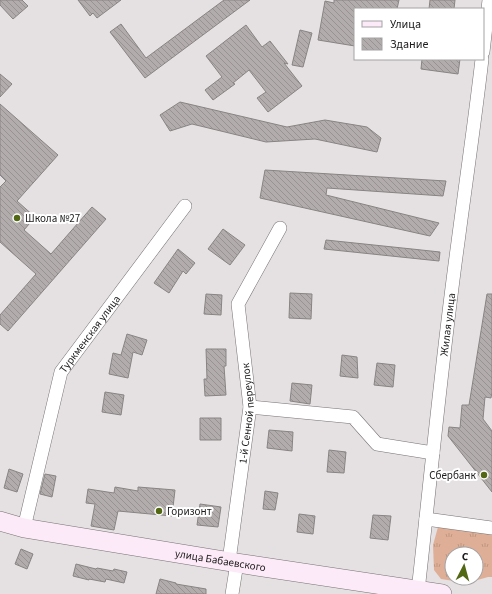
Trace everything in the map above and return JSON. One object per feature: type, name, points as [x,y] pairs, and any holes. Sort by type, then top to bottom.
[{"type":"main road","name":"улица Бабаевского","points":[[0,521],[24,528],[442,594]]},
{"type":"street","points":[[484,43],[489,0]]},
{"type":"street","name":"Жилая улица","points":[[418,591],[458,242],[482,60]]},
{"type":"street","name":"Туркменская улица","points":[[24,528],[61,372],[185,206]]},
{"type":"street","name":"1-й Сенной переулок","points":[[232,594],[233,562],[250,407],[238,304],[280,228]]},
{"type":"street","points":[[250,407],[353,417],[377,444],[433,453]]},
{"type":"street","points":[[426,519],[492,528]]},
{"type":"green space","points":[[438,527],[492,534],[492,577],[484,578],[484,546],[444,546],[444,579],[441,579],[434,570],[433,545]]},
{"type":"building","points":[[0,0],[22,0],[28,6],[13,19],[0,5]]},
{"type":"building","points":[[78,0],[121,0],[97,18],[93,13],[90,16]]},
{"type":"building","points":[[224,0],[250,0],[145,78],[110,32],[121,24],[146,58]]},
{"type":"building","points":[[334,0],[399,0],[397,8],[354,8],[354,46],[318,40],[325,1],[334,3]]},
{"type":"building","points":[[430,0],[455,0],[454,8],[429,8]]},
{"type":"building","points":[[246,25],[262,47],[270,41],[288,64],[284,63],[302,86],[268,112],[257,98],[266,92],[249,70],[233,83],[235,84],[213,100],[205,90],[222,77],[206,56]]},
{"type":"building","points":[[300,30],[312,33],[303,67],[292,65]]},
{"type":"building","points":[[422,60],[460,60],[458,74],[421,69]]},
{"type":"building","points":[[0,74],[12,84],[0,97]]},
{"type":"building","points":[[180,102],[287,127],[325,120],[367,127],[381,138],[377,152],[315,139],[266,142],[192,124],[170,131],[160,115]]},
{"type":"building","name":"Школа №27","points":[[0,104],[58,155],[17,201],[35,217],[24,230],[51,254],[92,207],[106,219],[8,331],[0,324],[0,315],[36,274],[0,242],[0,187],[6,181],[0,175]]},
{"type":"building","points":[[265,170],[446,181],[443,196],[327,188],[326,195],[439,223],[430,236],[260,198]]},
{"type":"building","points":[[223,229],[245,245],[230,265],[208,249]]},
{"type":"building","points":[[326,240],[440,252],[439,261],[324,249]]},
{"type":"building","points":[[178,249],[195,263],[186,274],[183,271],[169,293],[154,283]]},
{"type":"building","points":[[290,293],[312,294],[311,319],[289,318]]},
{"type":"building","points":[[206,294],[222,295],[221,315],[204,314]]},
{"type":"building","points":[[487,294],[492,294],[492,392],[491,398],[485,397],[483,419],[492,431],[492,492],[448,436],[449,427],[460,428],[462,405],[469,405]]},
{"type":"building","points":[[127,334],[147,340],[142,355],[133,352],[128,378],[109,374],[113,353],[121,355]]},
{"type":"building","points":[[206,349],[226,349],[226,366],[224,366],[226,395],[205,396],[204,379],[207,379]]},
{"type":"building","points":[[342,355],[357,357],[358,378],[340,376]]},
{"type":"building","points":[[377,363],[395,365],[393,387],[374,385]]},
{"type":"building","points":[[292,383],[312,385],[310,404],[290,401]]},
{"type":"building","points":[[105,392],[124,395],[121,415],[102,412]]},
{"type":"building","points":[[200,418],[221,418],[221,440],[200,440]]},
{"type":"building","points":[[269,430],[293,432],[292,451],[267,448]]},
{"type":"building","points":[[329,450],[346,452],[344,473],[327,472]]},
{"type":"building","points":[[9,469],[23,474],[17,492],[4,488]]},
{"type":"building","points":[[45,474],[56,476],[52,497],[40,494]]},
{"type":"building","points":[[115,487],[138,491],[138,487],[175,490],[172,516],[118,511],[114,530],[91,526],[95,504],[86,503],[88,489],[114,493]]},
{"type":"building","points":[[265,491],[278,493],[275,510],[263,509]]},
{"type":"building","points":[[200,504],[221,507],[218,527],[197,525]]},
{"type":"building","points":[[299,514],[315,516],[313,534],[297,532]]},
{"type":"building","points":[[373,515],[391,516],[388,540],[370,538]]},
{"type":"building","points":[[21,549],[33,554],[27,569],[15,564]]},
{"type":"building","points":[[76,564],[96,569],[113,571],[114,569],[127,572],[124,583],[106,579],[105,582],[89,580],[73,576]]},
{"type":"building","points":[[160,579],[176,584],[206,589],[206,594],[156,594]]},
{"type":"place","name":"Школа №27","points":[[17,218]]},
{"type":"place","name":"Сбербанк","points":[[484,475]]},
{"type":"place","name":"Горизонт","points":[[159,511]]}]
